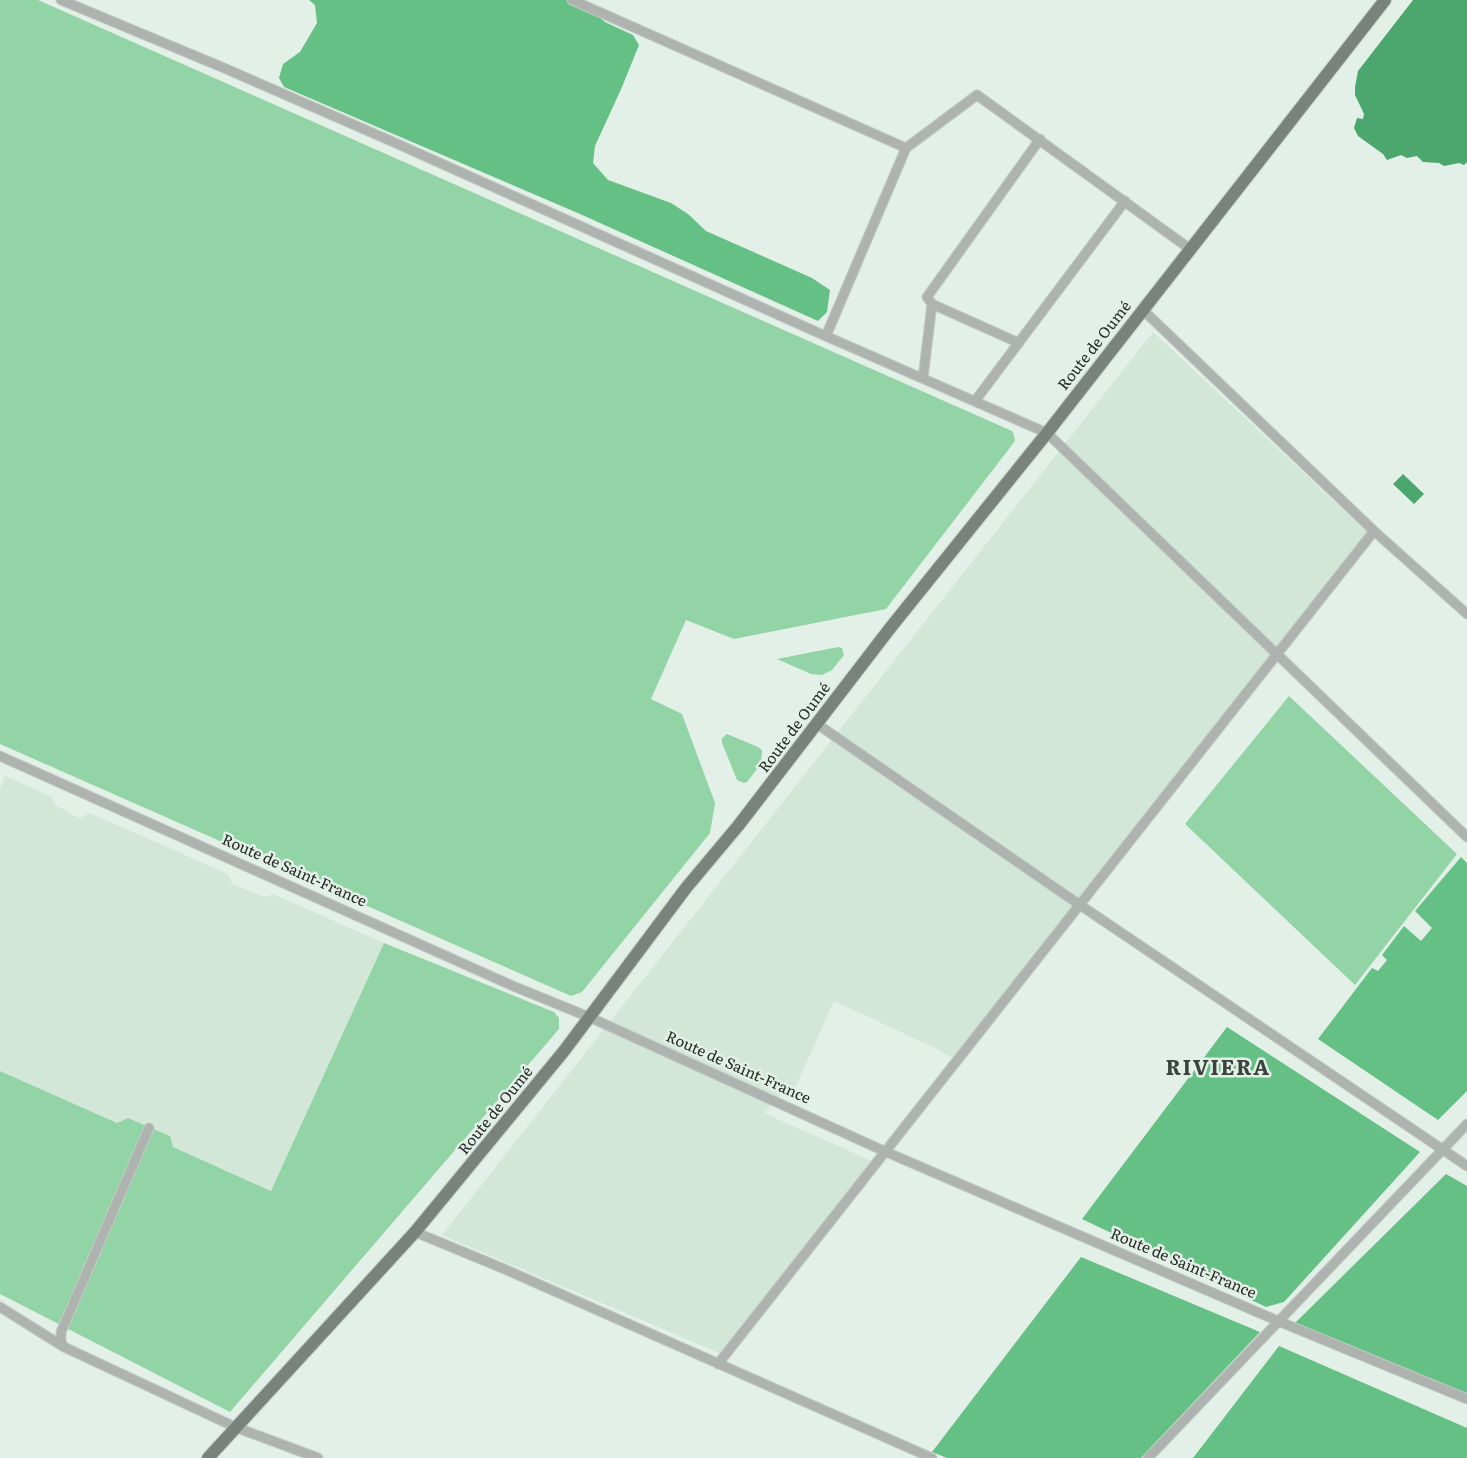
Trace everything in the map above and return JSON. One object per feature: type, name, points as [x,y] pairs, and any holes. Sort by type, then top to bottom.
[{"type":"main road","name":"Route de Oumé","points":[[208,1458],[415,1232],[590,1017],[686,888],[738,826],[891,627],[1047,433],[1386,0]]},
{"type":"street","points":[[61,0],[391,141],[1047,433],[1467,837]]},
{"type":"street","points":[[572,0],[906,148]]},
{"type":"street","points":[[826,336],[906,148],[977,95],[1190,249]]},
{"type":"street","points":[[1019,343],[932,304],[927,297],[1040,139]]},
{"type":"street","points":[[975,401],[1125,201]]},
{"type":"street","points":[[922,378],[932,304]]},
{"type":"street","points":[[1142,309],[1374,531],[1467,614]]},
{"type":"street","points":[[718,1364],[1374,531]]},
{"type":"street","points":[[817,724],[1467,1166]]},
{"type":"street","name":"Route de Saint-France","points":[[0,756],[519,988],[590,1017],[884,1151],[1278,1321],[1467,1399]]},
{"type":"street","points":[[1148,1458],[1467,1124]]},
{"type":"street","points":[[64,1347],[61,1342],[61,1332],[149,1128]]},
{"type":"street","points":[[415,1232],[502,1268],[932,1458]]},
{"type":"street","points":[[0,1307],[64,1347],[235,1427],[318,1458]]},
{"type":"shaded area","points":[[0,0],[38,0],[1012,431],[1015,441],[886,609],[734,639],[686,620],[651,699],[682,714],[715,803],[710,833],[582,992],[571,996],[0,744]]},
{"type":"shaded area","points":[[309,0],[579,0],[605,22],[633,35],[639,45],[595,146],[593,163],[608,180],[671,203],[688,214],[706,231],[812,278],[830,290],[827,312],[818,321],[580,214],[284,87],[279,78],[283,64],[300,52],[317,23],[315,5]]},
{"type":"shaded area","points":[[1413,0],[1467,0],[1467,162],[1464,165],[1459,163],[1444,166],[1439,163],[1423,162],[1417,156],[1407,158],[1401,155],[1387,160],[1383,154],[1358,136],[1354,128],[1357,118],[1363,119],[1364,114],[1355,95],[1358,71]]},
{"type":"shaded area","points":[[1153,332],[1369,534],[955,1059],[834,1001],[796,1086],[788,1087],[764,1113],[872,1161],[724,1355],[442,1235]]},
{"type":"shaded area","points":[[1403,474],[1424,494],[1414,504],[1393,484]]},
{"type":"shaded area","points":[[842,648],[844,655],[832,670],[822,675],[811,674],[777,659]]},
{"type":"shaded area","points":[[1289,696],[1457,854],[1355,985],[1185,824]]},
{"type":"shaded area","points":[[727,734],[762,750],[761,764],[747,782],[737,780],[722,743],[722,738]]},
{"type":"shaded area","points":[[5,776],[52,797],[56,806],[80,818],[90,813],[228,874],[232,884],[265,897],[273,894],[384,943],[272,1191],[173,1147],[149,1128],[133,1120],[128,1118],[117,1123],[0,1071],[0,789]]},
{"type":"shaded area","points":[[1461,857],[1467,863],[1467,1091],[1438,1120],[1318,1039],[1372,968],[1378,971],[1387,960],[1382,955],[1404,926],[1421,941],[1432,928],[1415,911]]},
{"type":"shaded area","points":[[384,943],[554,1012],[559,1018],[559,1029],[230,1412],[0,1294],[0,1071],[117,1123],[128,1118],[170,1136],[173,1147],[271,1191]]},
{"type":"shaded area","points":[[1227,1027],[1420,1152],[1284,1302],[1266,1307],[1082,1219]]},
{"type":"shaded area","points":[[1446,1174],[1467,1186],[1467,1397],[1295,1323]]},
{"type":"shaded area","points":[[1081,1257],[1260,1332],[1141,1458],[947,1458],[932,1452]]},
{"type":"shaded area","points":[[1279,1346],[1467,1428],[1467,1458],[1193,1458]]},
{"type":"district","name":"RIVIERA","points":[[1218,1069]]}]
